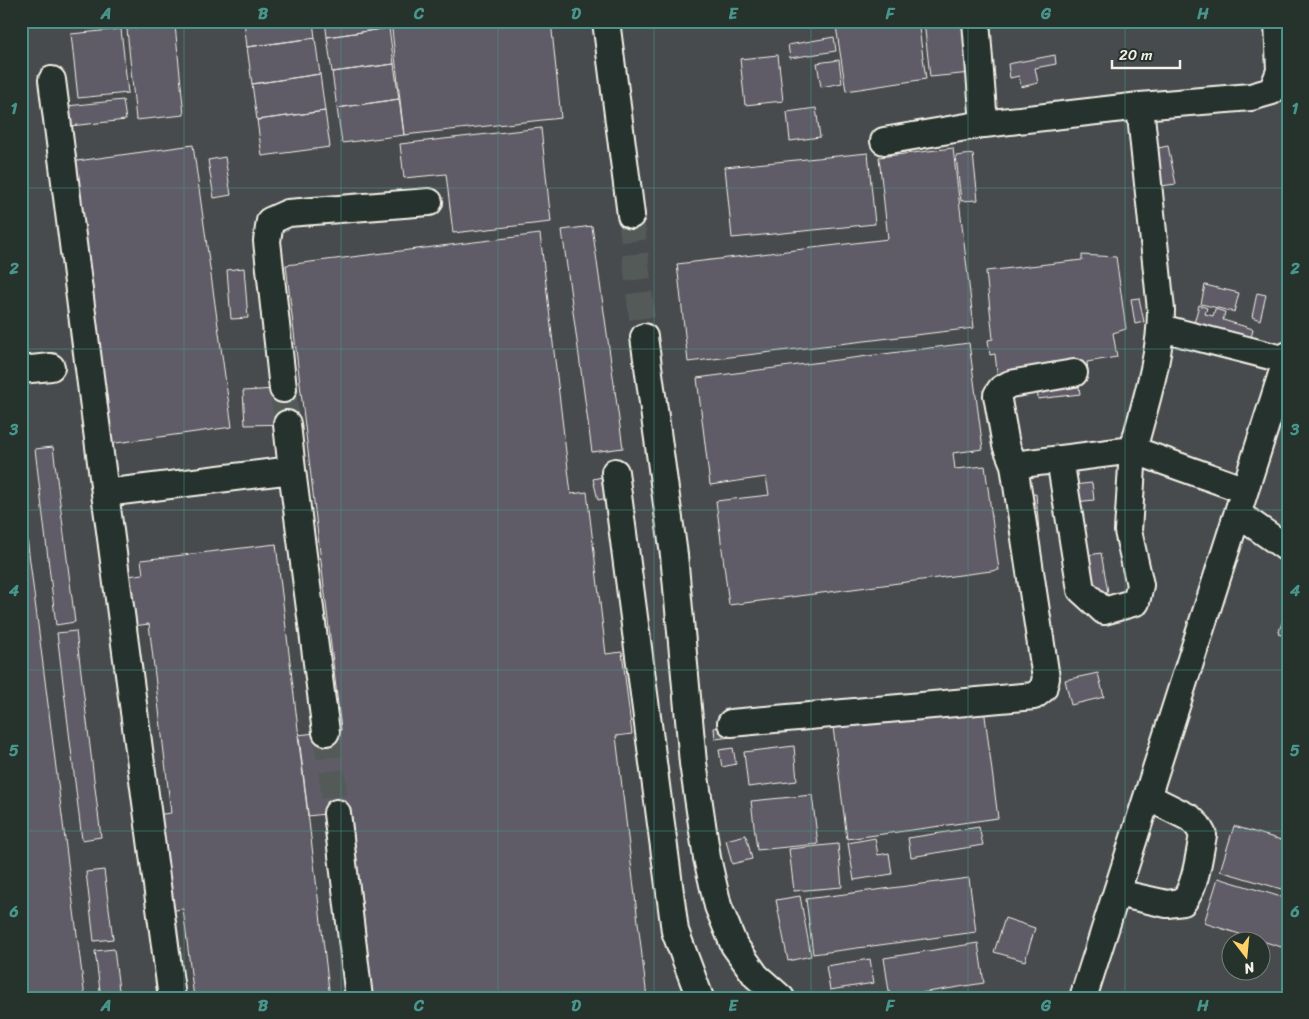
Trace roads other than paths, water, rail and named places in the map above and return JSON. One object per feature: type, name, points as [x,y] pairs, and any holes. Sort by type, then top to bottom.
[{"type":"lane","points":[[606,21],[631,215]]},
{"type":"lane","points":[[976,21],[984,124]]},
{"type":"lane","points":[[884,141],[984,124],[1140,106],[1251,97],[1272,91],[1280,71],[1278,21]]},
{"type":"lane","points":[[52,80],[172,998]]},
{"type":"lane","points":[[1060,459],[1081,590],[1104,611],[1136,602],[1140,585],[1128,531],[1133,450],[1156,360],[1161,328],[1161,310],[1140,106]]},
{"type":"lane","points":[[283,389],[266,241],[270,221],[288,213],[429,202]]},
{"type":"lane","points":[[1083,998],[1287,357],[1161,328]]},
{"type":"lane","points":[[644,337],[674,555],[693,763],[707,858],[718,906],[734,945],[756,976],[781,998]]},
{"type":"lane","points":[[21,370],[51,367]]},
{"type":"lane","points":[[731,723],[1034,696],[1043,689],[1046,678],[1014,465],[1006,445],[997,395],[1001,389],[1010,384],[1074,373]]},
{"type":"lane","points":[[287,424],[326,732]]},
{"type":"lane","points":[[1014,465],[1133,450],[1245,490]]},
{"type":"lane","points":[[105,493],[292,470]]},
{"type":"lane","points":[[615,472],[675,930],[700,998]]},
{"type":"lane","points":[[1238,514],[1288,549]]},
{"type":"lane","points":[[1117,893],[1167,904],[1182,902],[1188,895],[1204,835],[1190,818],[1148,797]]},
{"type":"lane","points":[[337,813],[359,998]]},
{"type":"tunnel","points":[[631,215],[644,337]]},
{"type":"tunnel","points":[[283,389],[287,424]]},
{"type":"tunnel","points":[[326,732],[337,813]]}]
